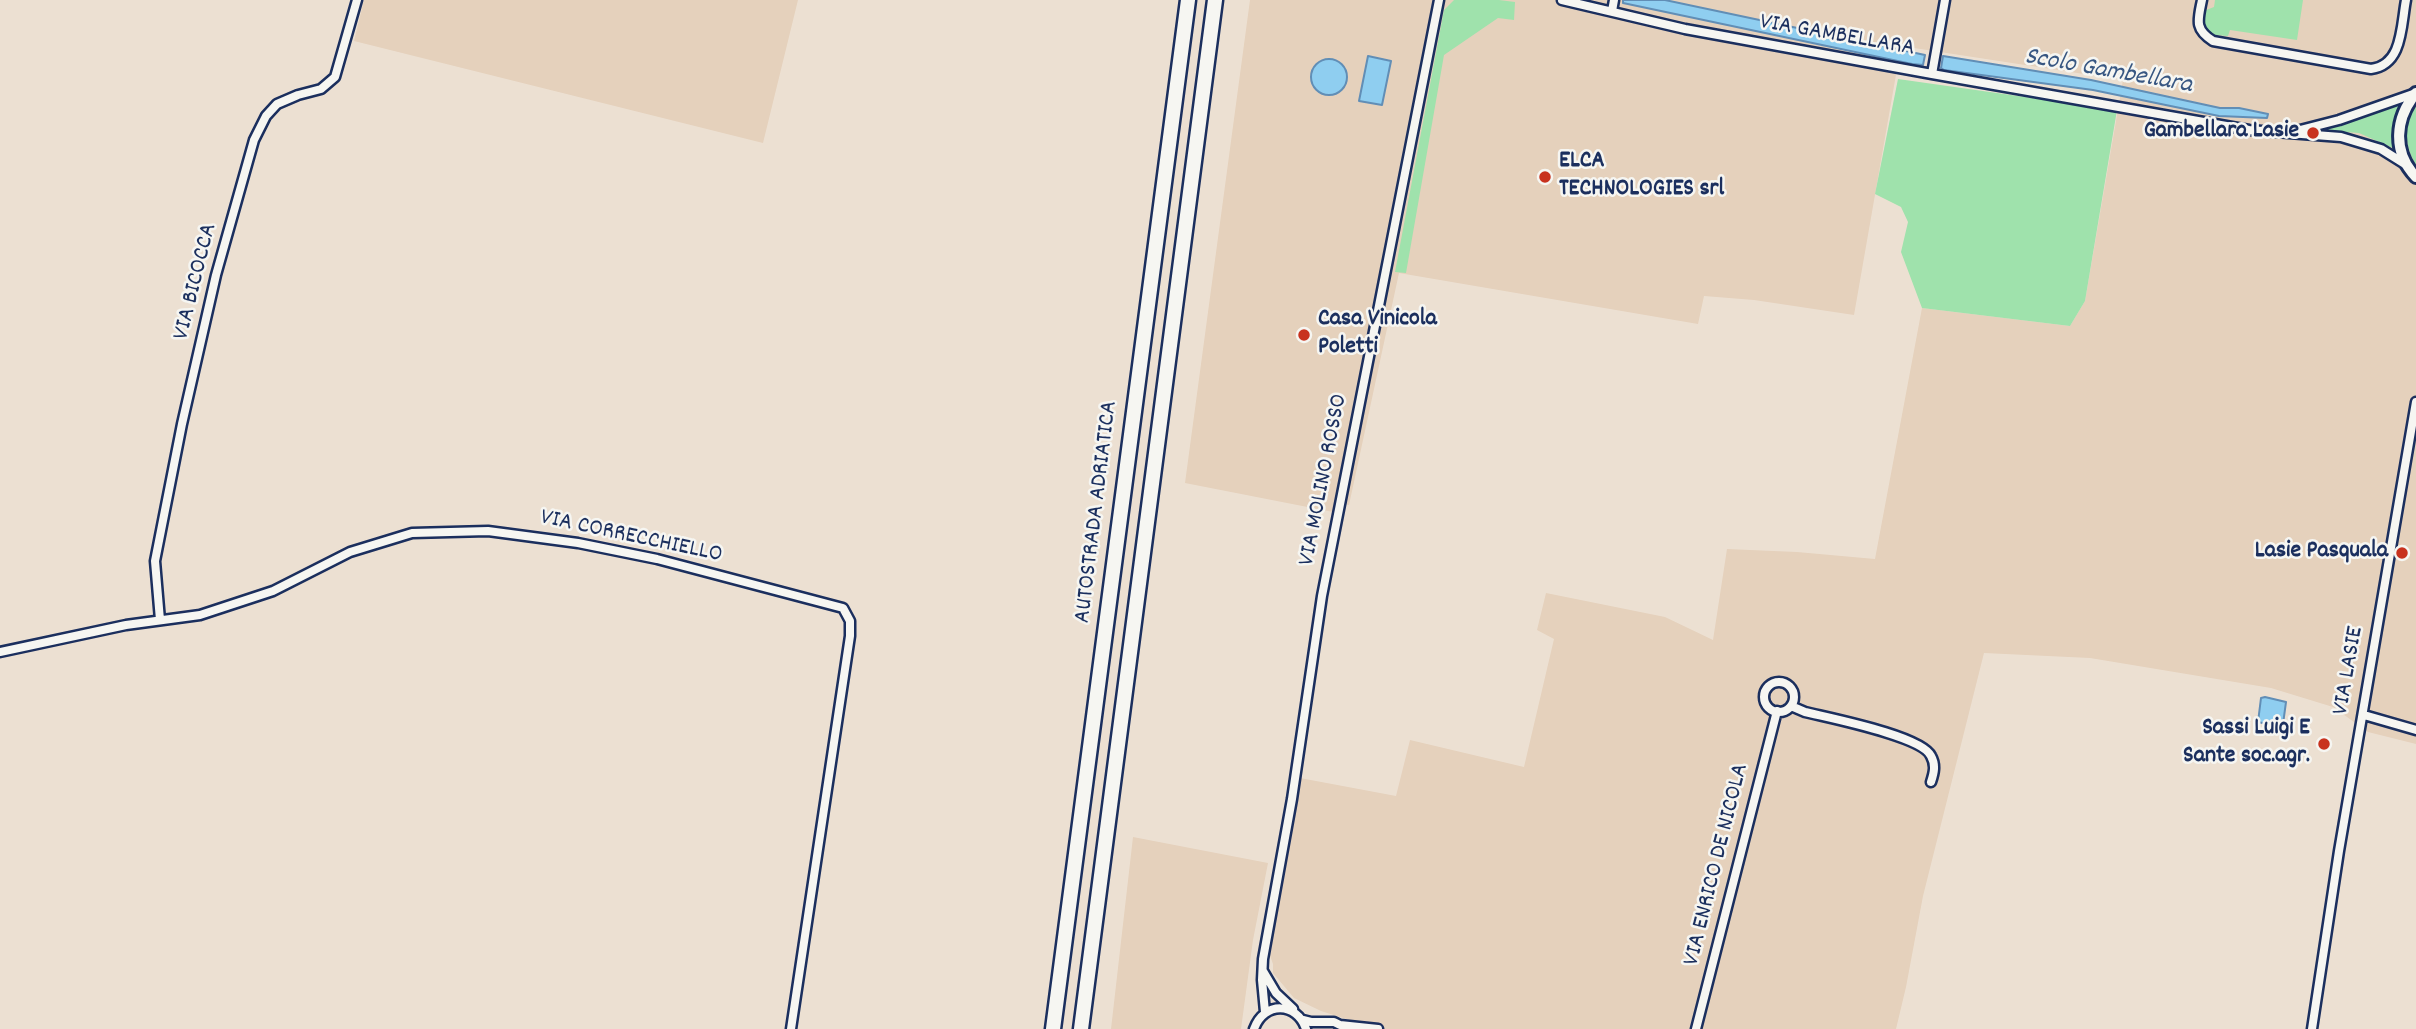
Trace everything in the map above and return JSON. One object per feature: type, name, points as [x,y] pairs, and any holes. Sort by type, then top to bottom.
[{"type":"highway","name":"AUTOSTRADA ADRIATICA","points":[[1053,1029],[1188,0]]},
{"type":"highway","name":"AUTOSTRADA ADRIATICA","points":[[1081,1029],[1215,0]]},
{"type":"street","name":"VIA BICOCCA","points":[[160,620],[155,561],[182,424],[216,275],[254,140],[266,116],[277,104],[321,89],[335,77],[357,0]]},
{"type":"street","name":"VIA MOLINO ROSSO","points":[[1265,1012],[1263,971],[1322,596],[1439,0]]},
{"type":"street","name":"VIA GAMBELLARA","points":[[1562,0],[1685,29],[2249,130],[2341,137],[2381,149],[2407,166]]},
{"type":"street","points":[[1612,11],[1614,0]]},
{"type":"street","name":"VIA GAMBELLARA","points":[[1932,74],[1945,0]]},
{"type":"street","points":[[2202,0],[2198,23],[2203,34],[2213,41],[2371,69],[2381,68],[2390,62],[2397,50],[2406,0]]},
{"type":"street","points":[[2416,93],[2402,115],[2399,128],[2399,141],[2407,166],[2416,177]]},
{"type":"street","name":"VIA GAMBELLARA","points":[[2293,132],[2339,120],[2416,93]]},
{"type":"street","name":"VIA LASIE","points":[[2312,1029],[2339,851],[2412,447],[2416,402]]},
{"type":"street","name":"VIA CORRECCHIELLO","points":[[0,652],[126,625],[200,615],[273,591],[350,552],[412,533],[488,531],[578,543],[657,559],[843,608],[850,621],[850,636],[791,1029]]},
{"type":"street","name":"VIA ENRICO DE NICOLA","points":[[1696,1029],[1777,711],[1769,708],[1765,699],[1766,690],[1773,683],[1781,682],[1789,686],[1793,693],[1791,706]]},
{"type":"street","points":[[1777,711],[1791,706],[1909,739],[1926,748],[1931,756],[1935,770],[1931,782]]},
{"type":"street","points":[[2364,715],[2416,730]]},
{"type":"street","points":[[1263,971],[1276,993],[1302,1021]]},
{"type":"street","points":[[1254,1029],[1265,1012],[1282,1007],[1302,1021],[1334,1022],[1338,1027],[1378,1029]]},
{"type":"shaded area","points":[[364,0],[798,0],[763,143],[354,41]]},
{"type":"shaded area","points":[[1250,0],[2416,0],[2416,744],[2368,732],[2333,707],[2271,688],[2090,658],[1984,653],[1923,896],[1896,1029],[1378,1029],[1321,1011],[1294,998],[1273,973],[1268,950],[1300,778],[1396,796],[1410,740],[1524,767],[1554,639],[1537,630],[1546,593],[1665,617],[1713,640],[1727,549],[1875,559],[1922,308],[2070,326],[2085,301],[2123,80],[1901,46],[1854,315],[1754,300],[1704,296],[1698,324],[1399,273],[1349,505],[1335,502],[1333,512],[1185,483]]},
{"type":"shaded area","points":[[1133,837],[1268,863],[1253,940],[1241,1029],[1111,1029]]},
{"type":"green space","points":[[1454,0],[1515,2],[1514,20],[1498,18],[1444,55],[1406,273],[1395,272],[1444,10]]},
{"type":"green space","points":[[2215,0],[2303,0],[2297,40],[2230,30],[2228,36],[2213,35],[2203,28],[2201,12],[2214,7]]},
{"type":"green space","points":[[1898,79],[2117,110],[2085,301],[2070,326],[1922,308],[1901,252],[1908,222],[1901,207],[1875,194]]},
{"type":"green space","points":[[2400,103],[2393,123],[2395,149],[2359,133],[2321,130],[2360,119]]},
{"type":"green space","points":[[2416,106],[2416,165],[2407,143],[2407,128]]},
{"type":"water","points":[[1623,0],[1665,0],[1925,55],[1923,65],[1912,64],[1623,3]]},
{"type":"water","points":[[1368,56],[1391,61],[1382,105],[1359,101]]},
{"type":"water","points":[[1943,56],[2091,80],[2220,108],[2239,108],[2268,114],[2267,118],[2219,116],[2093,90],[1944,70],[1941,68]]},
{"type":"water","points":[[1329,59],[1342,64],[1347,77],[1342,90],[1329,95],[1316,90],[1311,77],[1316,64]]},
{"type":"water","points":[[2261,698],[2286,702],[2283,724],[2280,727],[2258,722]]},
{"type":"place","name":"Gambellara Lasie","points":[[2313,133]]},
{"type":"place","name":"ELCA TECHNOLOGIES srl","points":[[1545,177]]},
{"type":"place","name":"Casa Vinicola Poletti","points":[[1304,335]]},
{"type":"place","name":"Lasie Pasquala","points":[[2402,553]]},
{"type":"place","name":"Sassi Luigi E Sante soc.agr.","points":[[2324,744]]},
{"type":"water label","name":"Scolo Gambellara","points":[[2108,73]]}]
